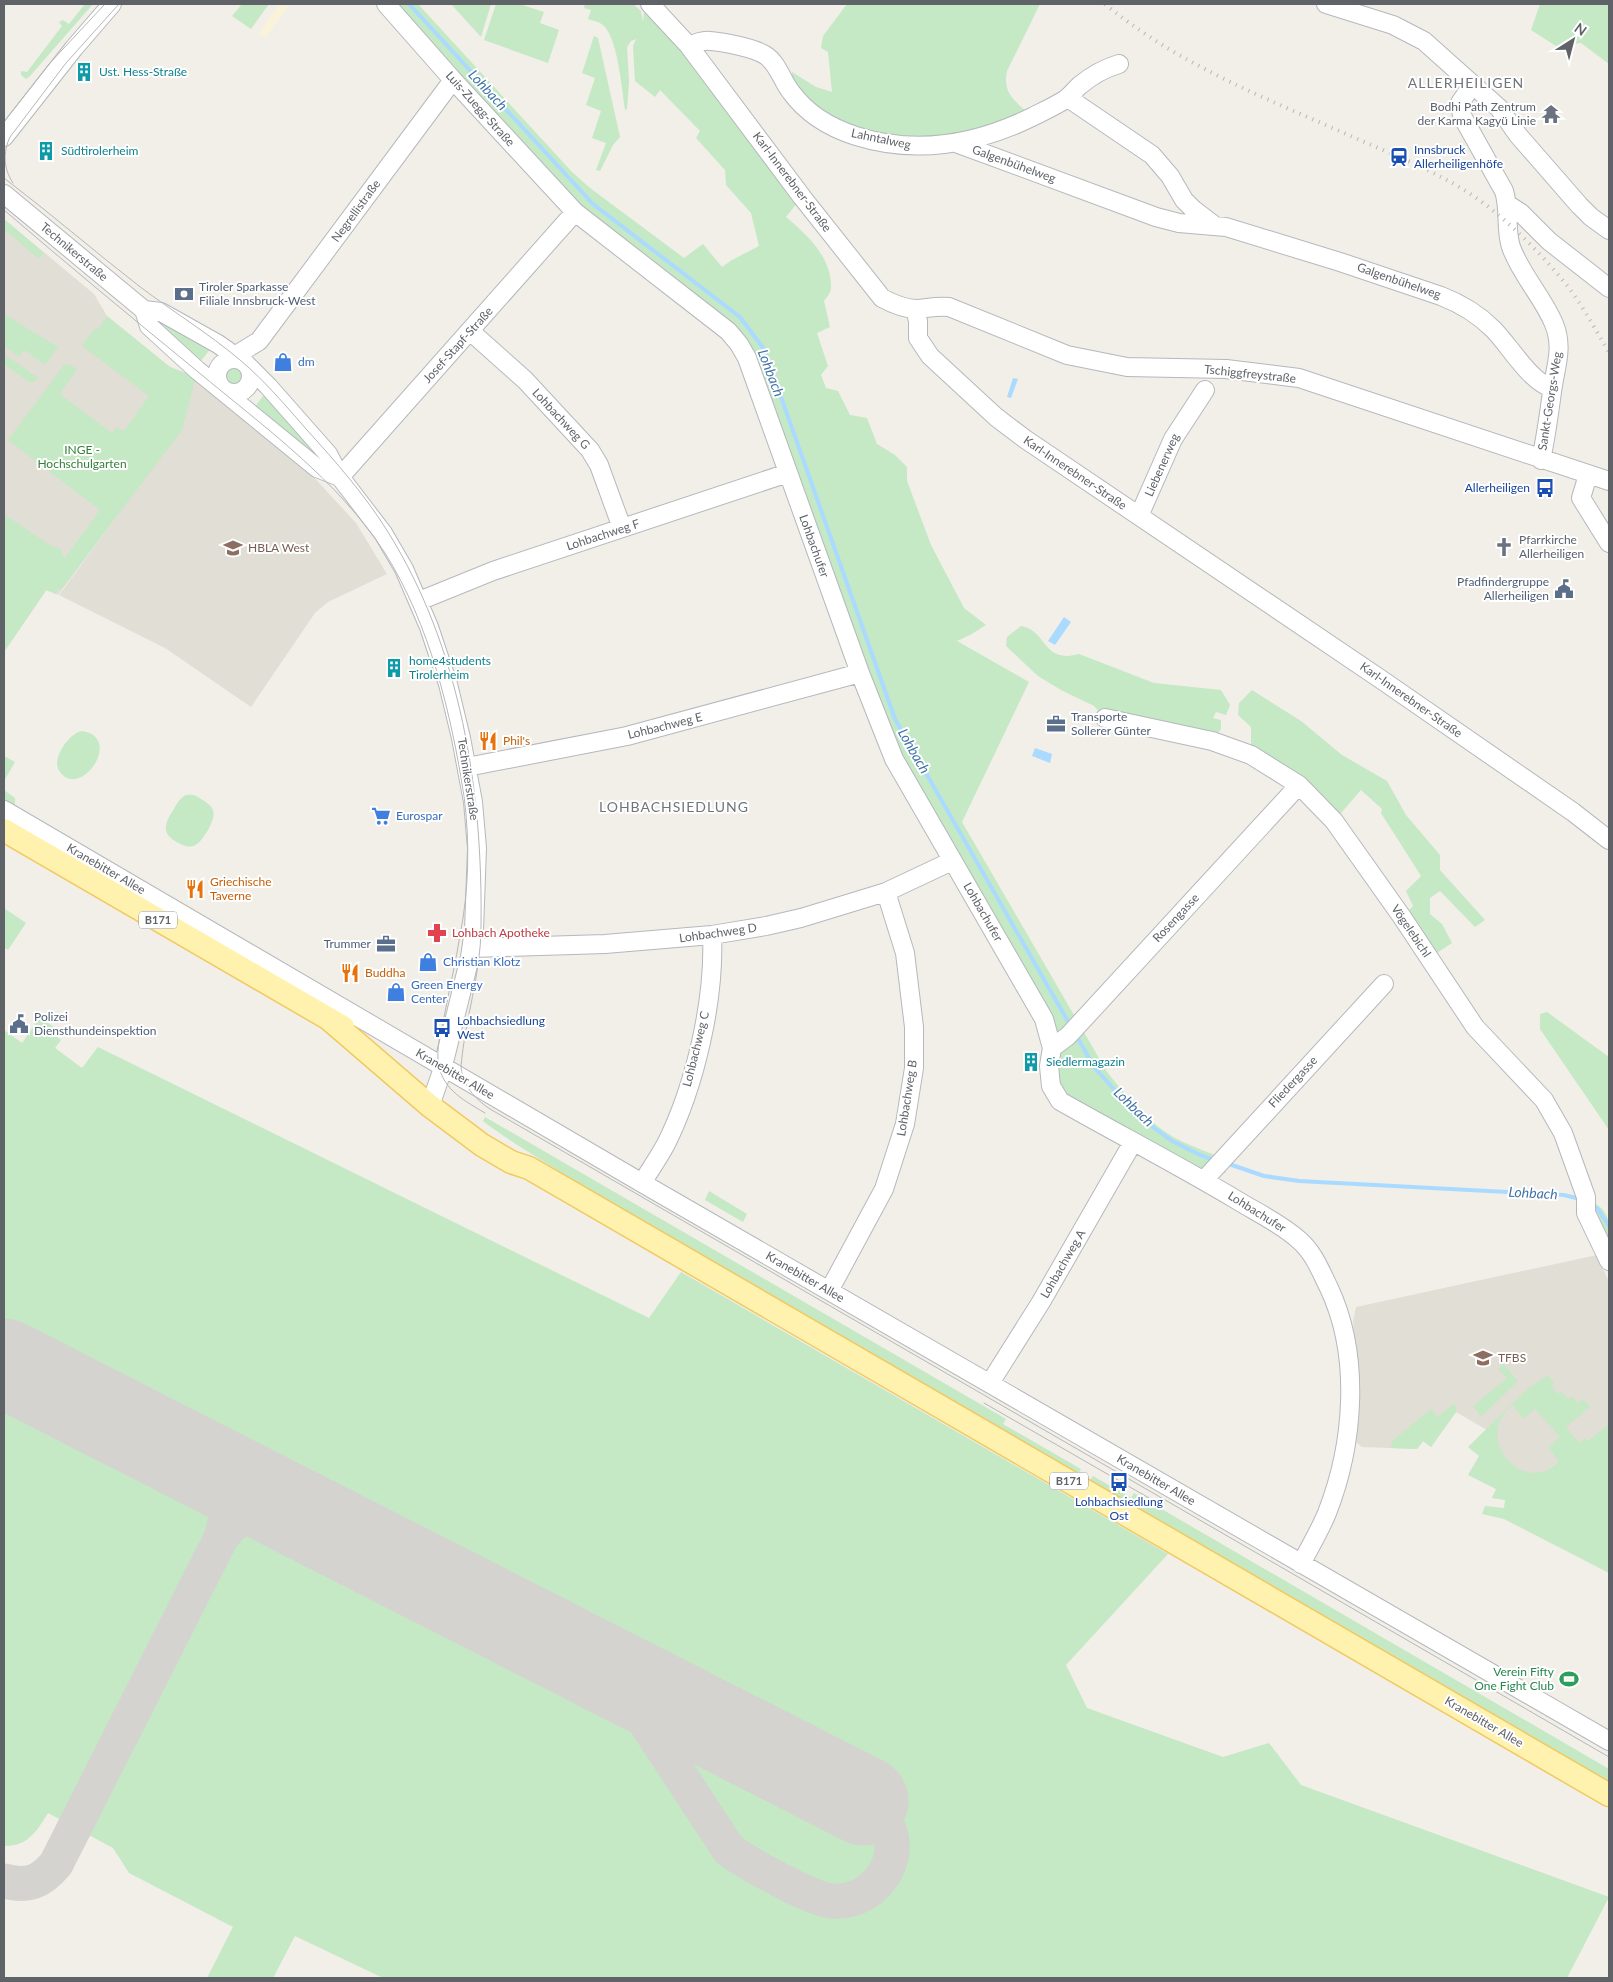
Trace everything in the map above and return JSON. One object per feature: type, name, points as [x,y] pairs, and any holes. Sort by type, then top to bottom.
[{"type":"main road","name":"Kranebitter Allee","points":[[4,830],[330,1020],[433,1099],[482,1145],[511,1162],[529,1168],[1609,1794]]},
{"type":"street","points":[[4,137],[74,48],[112,4]]},
{"type":"street","name":"Luis-Zuegg-Straße","points":[[386,4],[453,80],[575,212]]},
{"type":"street","name":"Karl-Innerebner-Straße","points":[[650,4],[688,46],[802,197],[882,298],[895,305],[915,309],[918,322],[918,338],[930,356],[996,417],[1025,440],[1379,678],[1573,812],[1609,840]]},
{"type":"street","points":[[1326,4],[1393,24],[1424,40],[1499,108],[1518,135],[1579,205],[1609,230]]},
{"type":"street","points":[[1371,4],[1518,135]]},
{"type":"street","name":"Lahntalweg","points":[[688,46],[698,42],[710,41],[752,50],[765,55],[772,61],[791,92],[808,110],[830,125],[857,136],[912,146],[956,143],[997,133],[1068,98],[1086,81],[1106,68],[1119,64]]},
{"type":"street","name":"Negrellistraße","points":[[242,364],[453,80]]},
{"type":"street","name":"Sankt-Georgs-Weg","points":[[1468,91],[1460,102],[1462,116],[1498,180],[1507,204],[1508,232],[1512,250],[1554,323],[1557,332],[1559,360],[1552,388],[1541,460]]},
{"type":"street","name":"Galgenbühelweg","points":[[1068,98],[1152,155],[1164,167],[1184,200],[1215,226]]},
{"type":"street","name":"Galgenbühelweg","points":[[956,143],[1156,216],[1179,223],[1215,226],[1326,257],[1450,299],[1493,329],[1535,378],[1542,384],[1552,388]]},
{"type":"street","name":"Technikerstraße","points":[[4,194],[144,310],[161,312],[218,344],[242,364],[328,454],[340,477],[383,533],[404,569],[419,601],[448,684],[467,767],[473,802],[477,848],[472,948],[433,1099]]},
{"type":"street","points":[[1507,204],[1521,213],[1549,241],[1609,288]]},
{"type":"street","name":"Josef-Stapf-Straße","points":[[340,477],[575,212]]},
{"type":"street","name":"Lohbachufer","points":[[575,212],[728,331],[739,344],[747,358],[860,673],[894,759],[1044,1019],[1052,1048],[1049,1066],[1051,1086],[1060,1101],[1133,1142],[1213,1170],[1299,1240],[1313,1256],[1338,1308],[1347,1345],[1351,1383],[1345,1453],[1327,1513],[1301,1564]]},
{"type":"street","name":"Tschiggfreystraße","points":[[915,309],[936,306],[949,307],[1066,355],[1127,367],[1226,369],[1298,378],[1609,482]]},
{"type":"street","name":"Technikerstraße","points":[[144,310],[149,326],[197,370],[317,468],[340,477]]},
{"type":"street","name":"Lohbachweg G","points":[[470,331],[525,380],[590,450],[599,465],[622,528]]},
{"type":"street","points":[[223,363],[242,364],[250,384],[242,392],[231,394],[223,390],[218,383],[217,372],[223,363]]},
{"type":"street","name":"Liebenerweg","points":[[1140,516],[1172,439],[1205,390]]},
{"type":"street","name":"Lohbachweg F","points":[[419,601],[493,571],[788,473]]},
{"type":"street","points":[[1588,475],[1581,498],[1609,543]]},
{"type":"street","name":"Lohbachweg E","points":[[467,767],[627,736],[860,673]]},
{"type":"street","name":"Vögelebichl","points":[[1105,718],[1212,741],[1252,755],[1299,786],[1334,821],[1402,917],[1475,1027],[1544,1100],[1563,1133],[1586,1205],[1609,1261]]},
{"type":"street","name":"Rosengasse","points":[[1052,1048],[1073,1030],[1299,786]]},
{"type":"street","name":"Kranebitter Allee","points":[[4,810],[642,1183],[1609,1741]]},
{"type":"street","name":"Lohbachweg D","points":[[472,948],[605,944],[712,935],[797,919],[886,892],[952,861]]},
{"type":"street","name":"Lohbachweg B","points":[[829,1291],[884,1189],[905,1124],[914,1068],[914,1027],[905,953],[886,892]]},
{"type":"street","name":"Lohbachweg C","points":[[642,1183],[668,1138],[694,1071],[706,1010],[713,958],[712,935]]},
{"type":"street","name":"Fliedergasse","points":[[1213,1170],[1384,984]]},
{"type":"street","name":"Lohbachweg A","points":[[990,1384],[1041,1302],[1133,1142]]},
{"type":"shaded area","points":[[4,219],[94,294],[107,316],[170,367],[188,374],[311,474],[356,523],[387,574],[328,602],[315,613],[251,707],[165,648],[59,595],[124,507],[58,595],[46,590],[4,652]]},
{"type":"shaded area","name":"TFBS","points":[[1597,1255],[1609,1282],[1609,1459],[1527,1476],[1508,1464],[1487,1430],[1456,1412],[1431,1447],[1423,1441],[1417,1449],[1362,1447],[1356,1442],[1360,1395],[1353,1322],[1356,1307]]},
{"type":"green space","points":[[85,4],[93,4],[30,76],[26,79],[21,75],[21,71],[27,72],[62,26],[59,22],[63,20],[69,24]]},
{"type":"green space","points":[[242,4],[269,4],[251,29],[232,16]]},
{"type":"green space","points":[[395,4],[418,4],[572,172],[590,188],[684,258],[703,244],[722,267],[759,246],[751,213],[726,185],[725,170],[696,138],[700,131],[660,90],[655,97],[635,81],[633,46],[636,39],[631,41],[627,47],[629,81],[627,109],[625,110],[619,67],[613,43],[602,24],[588,19],[591,10],[584,8],[585,4],[633,4],[641,11],[643,22],[644,12],[659,12],[802,197],[786,217],[817,248],[823,257],[830,277],[831,290],[824,301],[830,327],[817,333],[828,366],[821,375],[826,388],[838,391],[850,415],[867,418],[877,444],[895,455],[907,467],[907,481],[931,545],[964,608],[986,625],[957,641],[1029,682],[962,822],[1107,1072],[1132,1102],[1161,1129],[1183,1142],[1223,1158],[1226,1173],[1213,1171],[1204,1180],[1060,1101],[1052,1048],[894,759],[747,358],[610,240]]},
{"type":"green space","points":[[451,4],[491,4],[481,37]]},
{"type":"green space","points":[[496,4],[519,4],[544,12],[540,23],[559,30],[548,63],[484,40]]},
{"type":"green space","points":[[847,4],[1040,4],[1007,71],[1006,79],[1008,92],[1032,117],[977,139],[857,136],[791,93],[792,72],[816,87],[832,92],[828,52],[821,48],[823,36]]},
{"type":"green space","points":[[1540,4],[1609,4],[1609,64],[1581,43],[1556,46],[1531,30]]},
{"type":"green space","points":[[594,36],[598,38],[620,137],[613,145],[600,171],[596,170],[606,143],[592,138],[601,111],[586,105],[595,78],[582,73]]},
{"type":"green space","points":[[4,219],[44,253],[39,259],[4,229]]},
{"type":"green space","points":[[4,314],[58,347],[45,365],[24,350],[19,357],[4,346]]},
{"type":"green space","name":"INGE - Hochschulgarten","points":[[107,316],[170,367],[188,374],[195,380],[182,430],[61,590],[58,588],[56,594],[46,590],[4,652],[4,514],[51,546],[61,549],[64,559],[100,510],[8,440],[64,365],[68,364],[77,369],[60,394],[112,433],[117,427],[124,431],[149,396],[82,346],[94,329],[98,329]]},
{"type":"green space","points":[[156,316],[213,346],[199,363],[154,318]]},
{"type":"green space","points":[[4,354],[38,378],[34,382],[29,382],[4,364]]},
{"type":"green space","points":[[234,366],[241,369],[244,376],[241,383],[234,386],[227,383],[224,376],[227,369]]},
{"type":"green space","points":[[267,391],[323,454],[318,459],[254,408]]},
{"type":"green space","points":[[1021,626],[1030,629],[1046,646],[1058,655],[1079,654],[1154,683],[1221,690],[1230,705],[1226,715],[1216,712],[1213,718],[1221,720],[1221,729],[1212,741],[1105,718],[1094,706],[1038,676],[1006,646],[1007,637]]},
{"type":"green space","points":[[1252,690],[1301,721],[1342,755],[1387,781],[1406,815],[1440,855],[1440,870],[1485,920],[1475,927],[1440,891],[1430,898],[1430,914],[1442,924],[1452,943],[1429,958],[1402,917],[1413,906],[1406,891],[1421,876],[1381,813],[1382,809],[1361,790],[1334,821],[1251,755],[1251,727],[1238,715],[1239,703]]},
{"type":"green space","points":[[82,731],[94,736],[99,744],[99,754],[95,764],[87,773],[78,778],[69,779],[60,772],[57,761],[62,748],[67,742]]},
{"type":"green space","points":[[4,756],[15,762],[4,781]]},
{"type":"green space","points":[[4,790],[15,798],[15,806],[4,800]]},
{"type":"green space","points":[[186,795],[198,797],[206,802],[214,812],[213,820],[208,830],[195,846],[191,847],[170,838],[166,830],[171,813],[179,801]]},
{"type":"green space","points":[[4,908],[26,923],[8,950],[4,947]]},
{"type":"green space","points":[[1547,1012],[1609,1057],[1609,1130],[1540,1029],[1540,1014]]},
{"type":"green space","points":[[40,1017],[58,1030],[55,1035],[61,1040],[55,1048],[82,1068],[98,1047],[649,1318],[681,1272],[1168,1554],[1066,1665],[1087,1708],[1223,1757],[1269,1743],[1301,1785],[1609,1897],[1567,1978],[383,1978],[295,1936],[273,1978],[207,1978],[233,1927],[129,1873],[113,1848],[48,1813],[31,1837],[19,1844],[4,1846],[4,1030],[22,1043]]},
{"type":"green space","points":[[485,1117],[1006,1419],[1003,1424],[1081,1469],[1079,1473],[1090,1480],[1093,1476],[1131,1498],[1134,1493],[1609,1769],[1609,1786],[580,1186],[495,1130],[483,1121]]},
{"type":"green space","points":[[709,1191],[747,1214],[743,1222],[705,1200]]},
{"type":"green space","points":[[1586,1197],[1600,1207],[1607,1216],[1609,1245]]},
{"type":"green space","points":[[1503,1364],[1518,1381],[1481,1417],[1473,1406],[1507,1378],[1498,1369]]},
{"type":"green space","points":[[1548,1375],[1554,1382],[1551,1386],[1558,1394],[1561,1391],[1568,1399],[1572,1396],[1578,1403],[1583,1399],[1590,1407],[1566,1427],[1579,1443],[1585,1438],[1588,1441],[1609,1424],[1609,1573],[1504,1519],[1482,1514],[1485,1506],[1504,1508],[1505,1500],[1492,1498],[1496,1489],[1468,1475],[1479,1456],[1468,1447],[1527,1389]],"holes":[[[1512,1405],[1524,1419],[1535,1409],[1560,1437],[1548,1448],[1559,1461],[1546,1471],[1533,1473],[1519,1469],[1508,1460],[1500,1448],[1497,1434],[1501,1419]]]},
{"type":"green space","points":[[1454,1403],[1456,1412],[1431,1447],[1423,1441],[1417,1449],[1391,1448],[1392,1441],[1431,1409],[1438,1417]]},
{"type":"sand","points":[[280,4],[290,4],[265,38],[258,34]]},
{"type":"water","points":[[1013,378],[1018,379],[1011,398],[1007,397]]},
{"type":"water","points":[[1064,617],[1071,622],[1055,645],[1048,641]]},
{"type":"water","points":[[1035,748],[1052,754],[1050,763],[1032,756]]},
{"type":"waterway","name":"Lohbach","points":[[409,4],[593,204],[740,317],[764,349],[895,719],[1070,1025]]},
{"type":"waterway","name":"Lohbach","points":[[1076,1035],[1094,1067],[1138,1116],[1172,1141],[1214,1160]]},
{"type":"waterway","name":"Lohbach","points":[[1226,1163],[1264,1176],[1299,1181],[1564,1195],[1580,1199]]},
{"type":"waterway","name":"Lohbach","points":[[1591,1205],[1597,1208],[1609,1226]]},
{"type":"taxiway","points":[[191,1458],[210,1474],[222,1492],[226,1513],[221,1538]]},
{"type":"taxiway","points":[[4,1881],[20,1884],[33,1882],[44,1876],[56,1864],[221,1538],[237,1521],[256,1512],[277,1510],[299,1515]]},
{"type":"taxiway","points":[[600,1667],[614,1677],[621,1685],[729,1850],[779,1880],[809,1894],[831,1901],[848,1900],[863,1894],[876,1885],[885,1872],[891,1858],[892,1842],[888,1827],[878,1813],[864,1801]]},
{"type":"runway","points":[[4,1363],[864,1801]]},
{"type":"tram line","points":[[4,122],[49,64],[105,4]]},
{"type":"tram line","points":[[13,183],[7,172],[5,160],[6,148],[10,137],[66,63],[119,4]]},
{"type":"tram line","points":[[4,178],[139,286],[203,331],[258,376],[329,454],[360,492],[388,532],[413,577],[434,624],[450,673],[463,722],[472,773],[478,824],[481,927],[476,979],[461,1066],[464,1079],[470,1091],[479,1101],[1609,1757]]},
{"type":"tram line","points":[[4,210],[298,455],[345,501],[366,526],[385,553],[401,581],[426,640],[445,702],[459,765],[466,813],[468,866],[465,901],[457,954],[439,1040],[439,1067],[446,1083],[451,1089],[463,1100],[485,1113]]},
{"type":"tram line","points":[[984,1403],[1149,1498]]},
{"type":"railway","points":[[1105,4],[1134,26],[1196,64],[1262,97],[1426,169],[1472,195],[1509,224],[1550,266],[1569,288],[1609,352]]},
{"type":"place","name":"Ust. Hess-Straße","points":[[84,72]]},
{"type":"place","name":"Bodhi Path Zentrum der Karma Kagyü Linie","points":[[1551,114]]},
{"type":"place","name":"Südtirolerheim","points":[[46,151]]},
{"type":"place","name":"Innsbruck Allerheiligenhöfe","points":[[1399,157]]},
{"type":"place","name":"Tiroler Sparkasse Filiale Innsbruck-West","points":[[184,294]]},
{"type":"place","name":"dm","points":[[283,362]]},
{"type":"place","name":"Allerheiligen","points":[[1545,488]]},
{"type":"place","name":"Pfarrkirche Allerheiligen","points":[[1504,547]]},
{"type":"place","name":"HBLA West","points":[[233,548]]},
{"type":"place","name":"Pfadfindergruppe Allerheiligen","points":[[1564,589]]},
{"type":"place","name":"home4students Tirolerheim","points":[[394,668]]},
{"type":"place","name":"Transporte Sollerer Günter","points":[[1056,724]]},
{"type":"place","name":"Phil's","points":[[488,741]]},
{"type":"place","name":"Eurospar","points":[[381,816]]},
{"type":"place","name":"Griechische Taverne","points":[[195,889]]},
{"type":"place","name":"Lohbach Apotheke","points":[[437,933]]},
{"type":"place","name":"Trummer","points":[[386,944]]},
{"type":"place","name":"Christian Klotz","points":[[428,962]]},
{"type":"place","name":"Buddha","points":[[350,973]]},
{"type":"place","name":"Green Energy Center","points":[[396,992]]},
{"type":"place","name":"Polizei Diensthundeinspektion","points":[[19,1024]]},
{"type":"place","name":"Lohbachsiedlung West","points":[[442,1028]]},
{"type":"place","name":"Siedlermagazin","points":[[1031,1062]]},
{"type":"place","name":"TFBS","points":[[1483,1358]]},
{"type":"place","name":"Lohbachsiedlung Ost","points":[[1119,1482]]},
{"type":"place","name":"Verein Fifty One Fight Club","points":[[1569,1679]]},
{"type":"district","name":"ALLERHEILIGEN","points":[[1466,83]]},
{"type":"district","name":"LOHBACHSIEDLUNG","points":[[674,807]]}]
